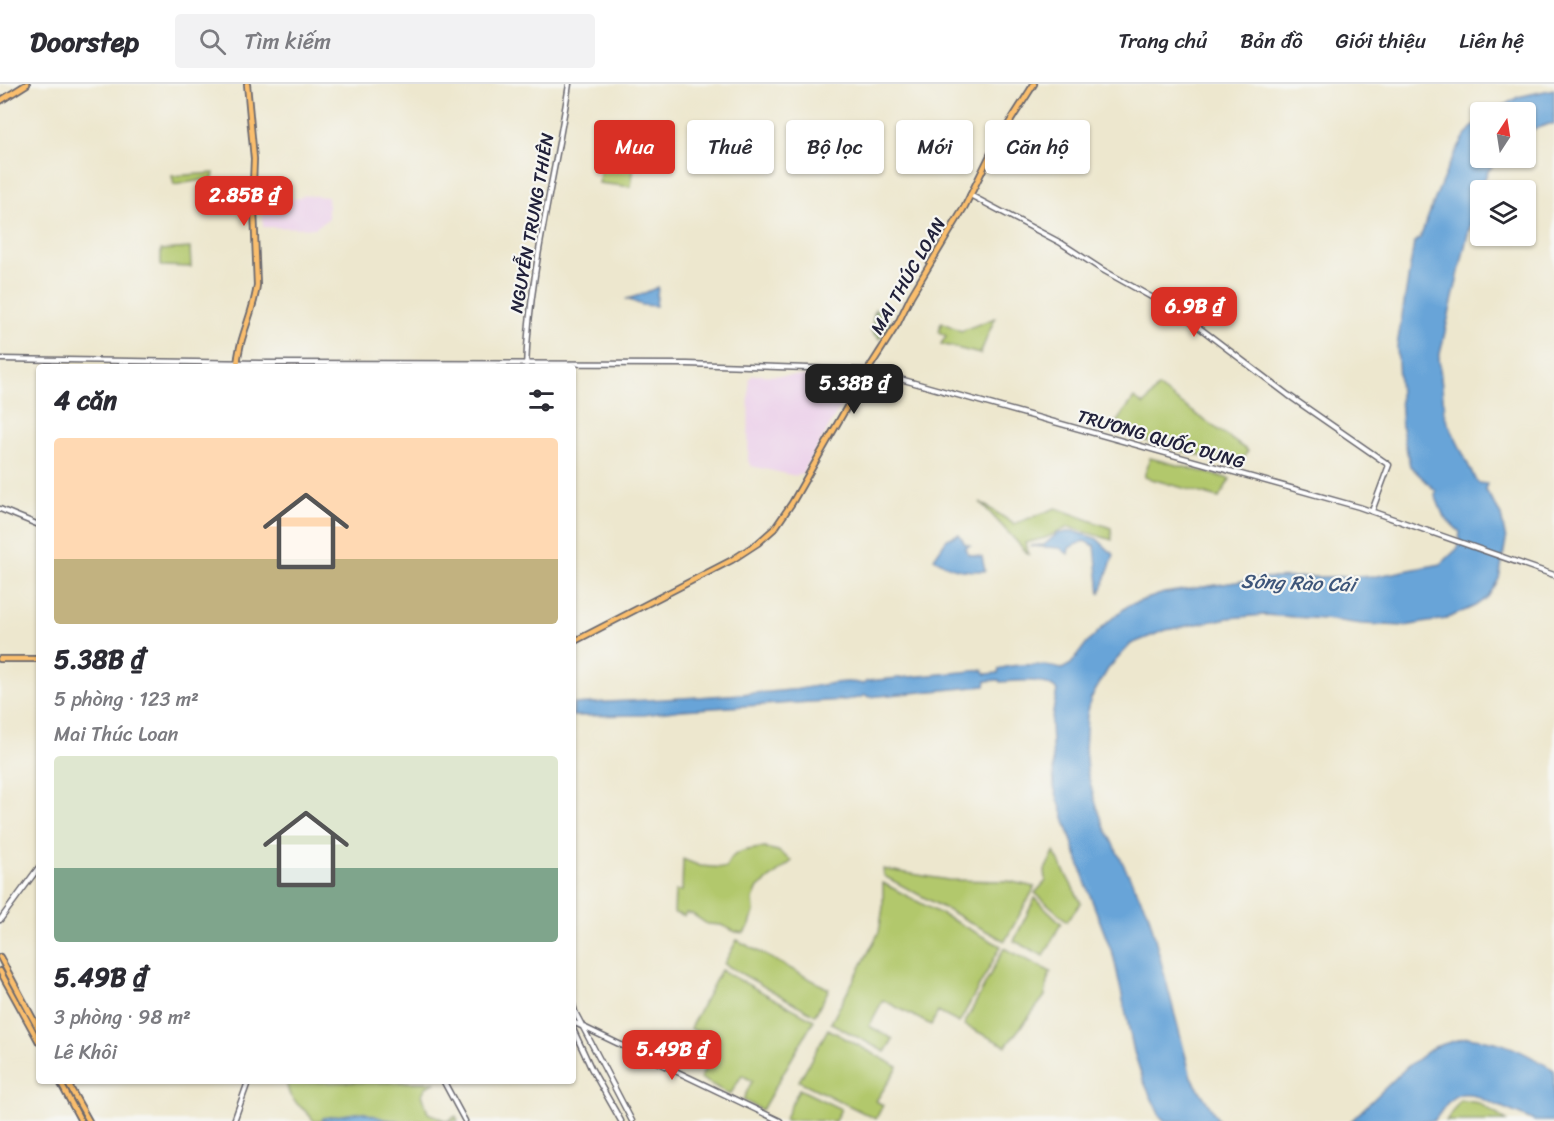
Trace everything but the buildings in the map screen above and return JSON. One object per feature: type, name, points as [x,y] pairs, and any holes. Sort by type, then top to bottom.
[{"type":"main road","points":[[0,101],[27,84]]},
{"type":"main road","points":[[237,364],[242,334],[254,301],[257,285],[254,159],[247,84]]},
{"type":"main road","name":"MAI THÚC LOAN","points":[[576,640],[732,560],[758,543],[775,528],[898,323],[970,195],[994,147],[1034,84]]},
{"type":"main road","points":[[0,658],[36,659]]},
{"type":"main road","points":[[0,957],[36,1024]]},
{"type":"main road","points":[[0,971],[36,1037]]},
{"type":"main road","points":[[61,1084],[81,1121]]},
{"type":"main road","points":[[68,1084],[88,1121]]},
{"type":"street","name":"NGUYỄN TRUNG THIÊN","points":[[526,364],[529,324],[542,229],[569,84]]},
{"type":"street","points":[[970,195],[1061,243],[1101,269],[1180,313],[1288,395],[1389,465],[1372,511]]},
{"type":"street","name":"TRƯƠNG QUỐC DỤNG","points":[[0,359],[198,364]]},
{"type":"street","name":"TRƯƠNG QUỐC DỤNG","points":[[576,365],[687,364],[868,370],[1372,511],[1554,575]]},
{"type":"street","points":[[0,509],[36,524]]},
{"type":"street","points":[[0,920],[36,871]]},
{"type":"street","points":[[576,1012],[632,1121]]},
{"type":"street","points":[[576,1023],[780,1121]]},
{"type":"street","points":[[576,1036],[591,1068],[621,1121]]},
{"type":"street","points":[[234,1121],[247,1084]]},
{"type":"street","points":[[445,1084],[465,1121]]},
{"type":"shaded area","points":[[305,195],[328,197],[328,219],[315,228],[263,227],[263,208],[271,207],[271,202]]},
{"type":"shaded area","points":[[753,375],[851,377],[853,385],[802,474],[796,476],[751,466],[748,461],[749,379]]},
{"type":"green space","points":[[214,173],[213,178],[174,185],[172,176]]},
{"type":"green space","points":[[600,174],[633,174],[631,187],[599,183]]},
{"type":"green space","points":[[190,248],[191,267],[161,266],[161,250]]},
{"type":"green space","points":[[875,309],[892,323],[879,339],[871,331]]},
{"type":"green space","points":[[995,318],[980,354],[941,344],[946,336],[939,332],[941,322],[961,331]]},
{"type":"green space","points":[[1158,387],[1248,451],[1239,466],[1110,431],[1134,398],[1144,405]]},
{"type":"green space","points":[[1150,458],[1230,479],[1219,498],[1144,477]]},
{"type":"green space","points":[[980,502],[1014,524],[1056,508],[1111,528],[1112,540],[1069,527],[1045,538],[1025,543],[1029,555]]},
{"type":"green space","points":[[765,848],[778,851],[792,861],[758,888],[753,899],[754,912],[750,925],[744,933],[721,925],[707,924],[692,914],[686,913],[684,916],[674,913],[675,891],[682,891],[683,859],[700,866],[726,868],[728,862],[736,854]]},
{"type":"green space","points":[[1054,852],[1081,903],[1067,921],[1035,893],[1046,881],[1045,870]]},
{"type":"green space","points":[[883,869],[948,880],[1008,881],[1035,887],[1005,941],[884,876]]},
{"type":"green space","points":[[883,883],[1001,946],[959,1023],[938,1012],[931,1025],[883,1000],[869,1026],[893,1039],[885,1052],[831,1023],[879,932],[883,907]]},
{"type":"green space","points":[[1035,898],[1061,923],[1044,956],[1014,941]]},
{"type":"green space","points":[[737,940],[829,989],[815,1015],[724,964]]},
{"type":"green space","points":[[1004,948],[1051,972],[1045,996],[1006,1046],[964,1025]]},
{"type":"green space","points":[[721,970],[814,1020],[762,1110],[743,1100],[752,1081],[742,1075],[730,1095],[700,1078],[713,1057],[698,1049],[704,1035],[690,1028]]},
{"type":"green space","points":[[828,1029],[898,1067],[876,1101],[883,1105],[876,1119],[799,1081]]},
{"type":"green space","points":[[287,1084],[432,1084],[426,1087],[422,1094],[428,1113],[447,1121],[314,1121],[288,1091]]},
{"type":"green space","points":[[799,1089],[841,1109],[835,1121],[784,1120]]},
{"type":"green space","points":[[1460,1100],[1479,1103],[1507,1121],[1446,1121]]},
{"type":"green space","points":[[456,1116],[458,1121],[447,1121]]},
{"type":"water","points":[[1554,89],[1554,124],[1536,129],[1536,102],[1510,102],[1518,97]]},
{"type":"water","name":"Sông Rào Cái","points":[[1470,130],[1470,168],[1491,168],[1484,180],[1470,180],[1470,226],[1439,358],[1445,416],[1475,479],[1479,483],[1487,484],[1485,489],[1501,515],[1506,540],[1499,579],[1488,597],[1475,606],[1446,619],[1405,626],[1264,615],[1228,618],[1166,630],[1131,644],[1108,669],[1091,698],[1087,715],[1085,749],[1087,771],[1094,798],[1104,826],[1149,915],[1191,1077],[1219,1121],[1165,1121],[1160,1116],[1143,1080],[1134,1052],[1114,958],[1088,890],[1054,787],[1051,723],[1057,690],[1051,686],[1037,681],[1000,682],[999,680],[986,681],[985,686],[869,697],[865,695],[844,700],[681,710],[644,715],[576,716],[576,704],[763,692],[846,682],[863,684],[867,681],[983,670],[986,674],[998,673],[999,669],[1022,665],[1062,669],[1071,664],[1085,645],[1129,605],[1164,593],[1262,578],[1377,576],[1441,564],[1458,548],[1460,532],[1444,517],[1435,495],[1436,491],[1410,466],[1402,429],[1397,346],[1414,243],[1420,238],[1453,157]]},
{"type":"water","points":[[658,287],[656,306],[642,305],[627,299],[640,295]]},
{"type":"water","points":[[1073,531],[1097,539],[1114,555],[1100,594],[1095,546],[1084,541],[1069,548],[1068,554],[1060,548],[1031,546],[1044,545],[1057,534]]},
{"type":"water","points":[[959,534],[965,544],[970,545],[965,548],[968,554],[982,557],[985,571],[958,569],[947,566],[934,558],[947,539]]},
{"type":"water","points":[[1467,1037],[1492,1041],[1513,1048],[1554,1070],[1554,1121],[1535,1121],[1470,1094],[1463,1094],[1449,1101],[1434,1121],[1351,1121],[1407,1067],[1434,1047]]},
{"type":"water","points":[[362,1112],[384,1119],[401,1121],[322,1121],[323,1118]]}]
